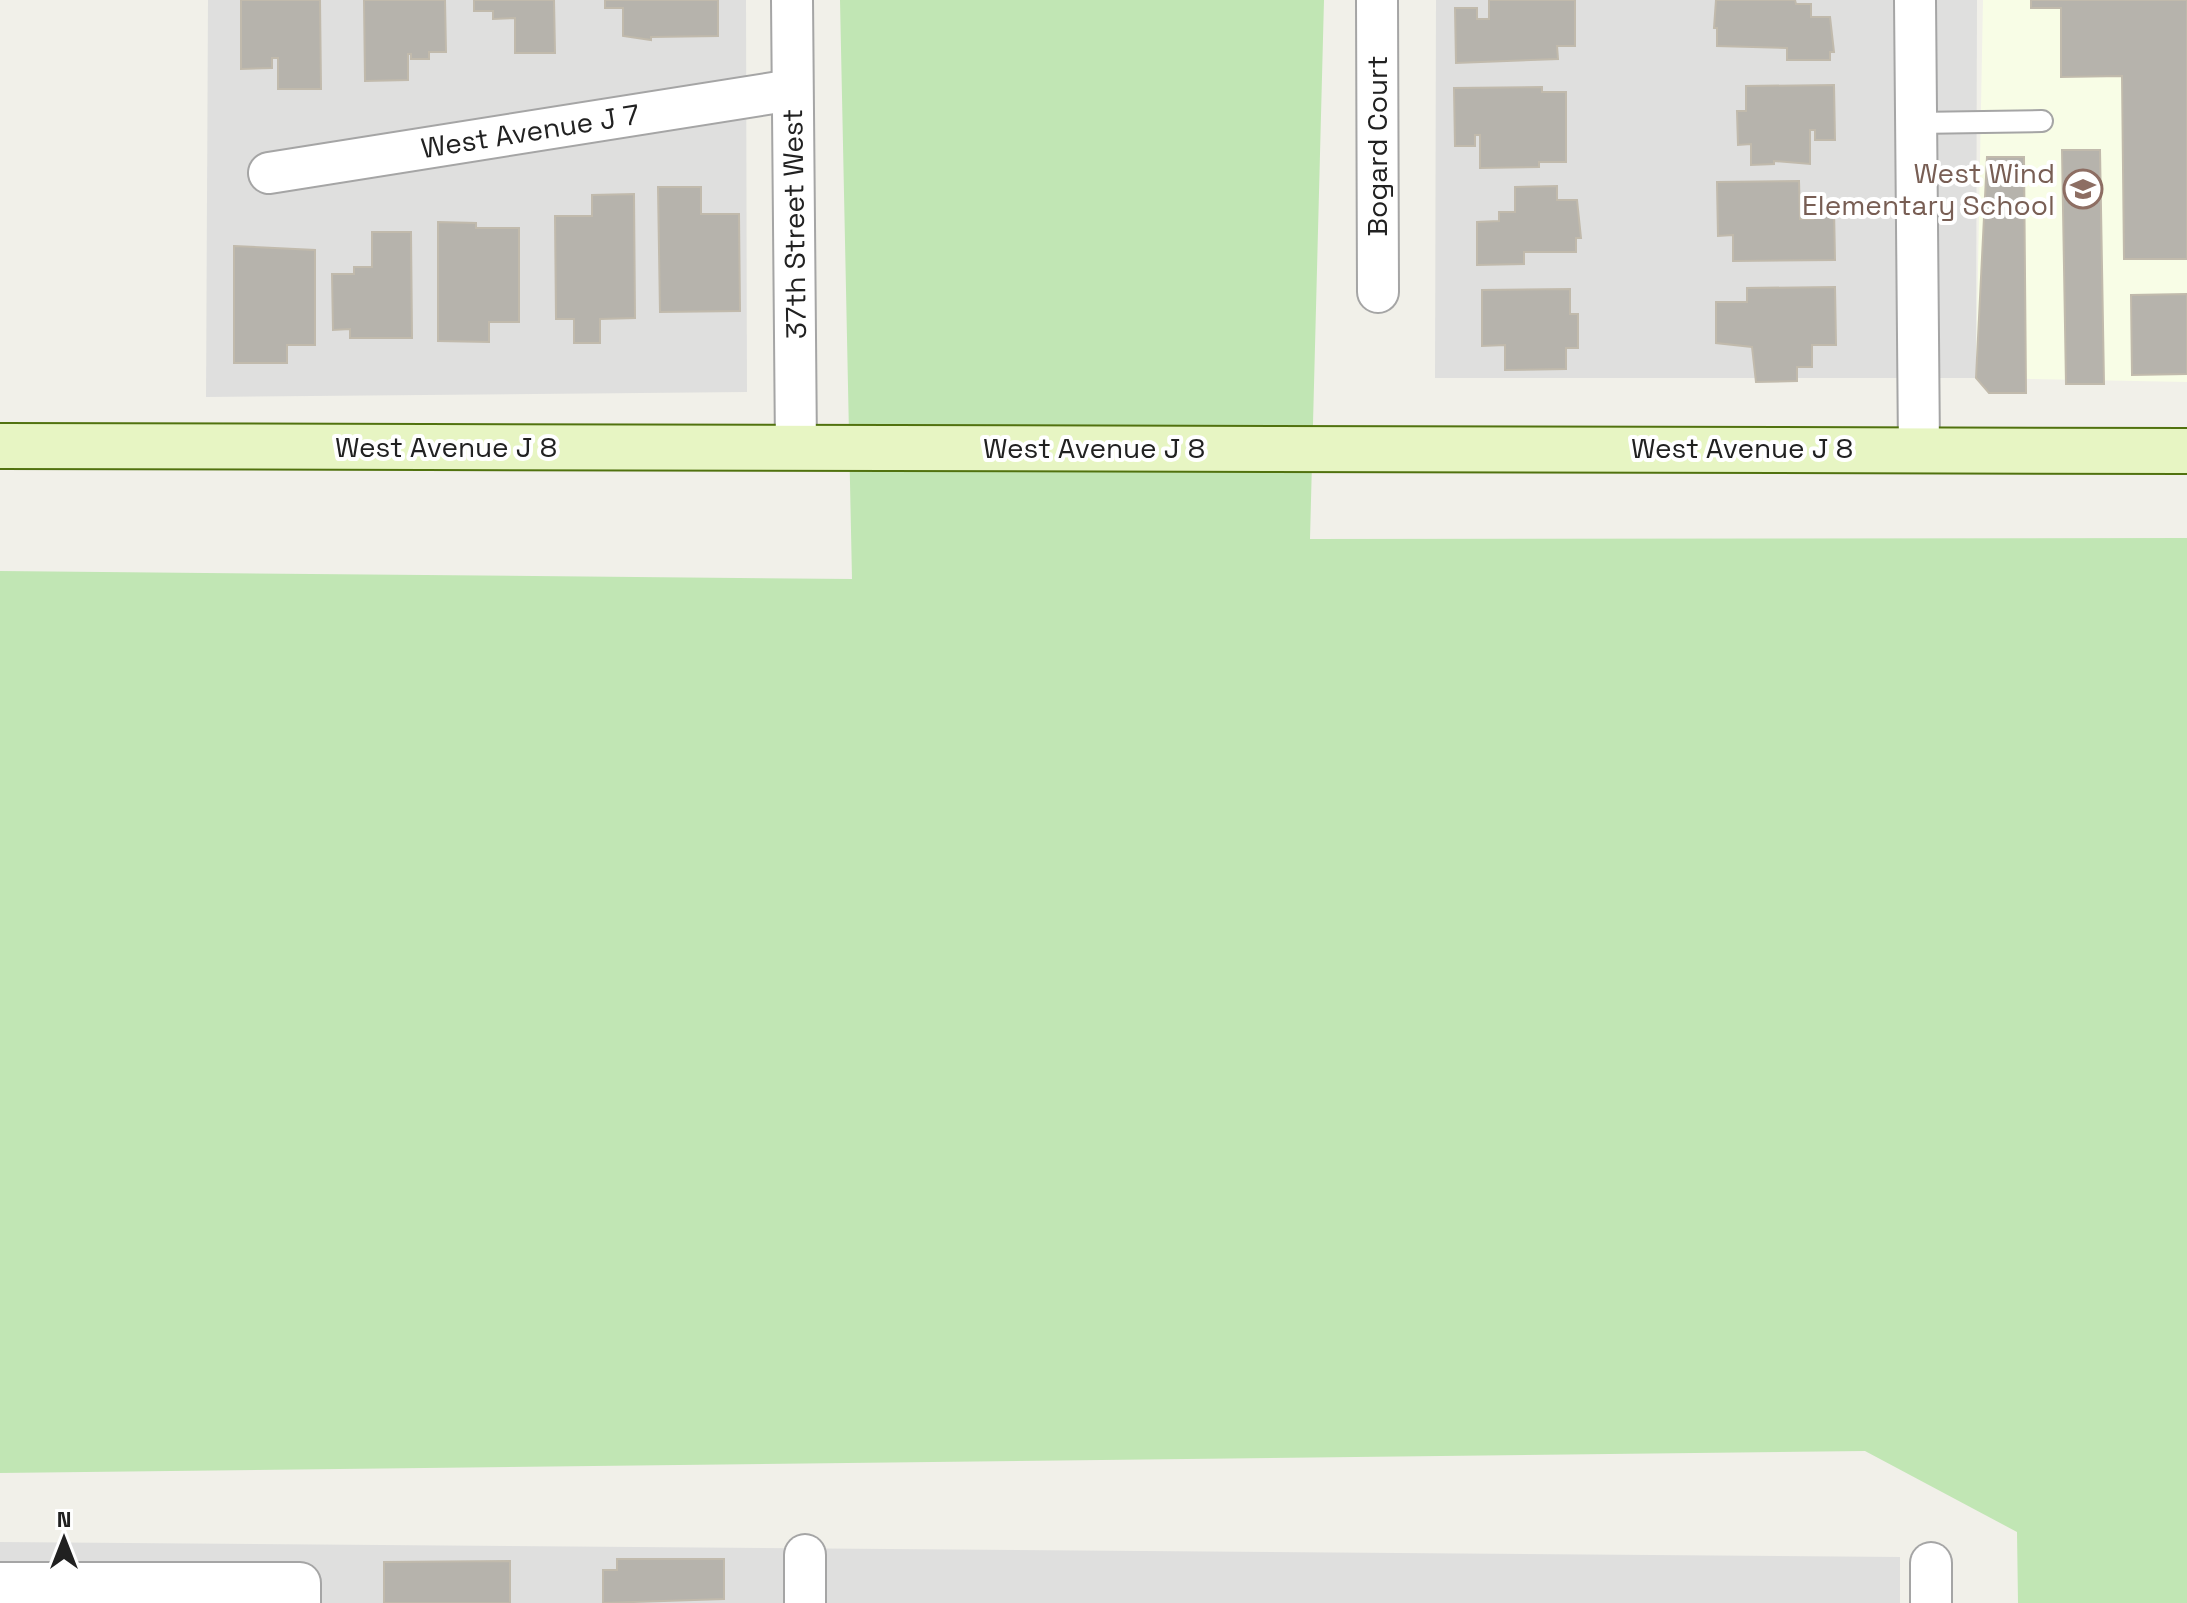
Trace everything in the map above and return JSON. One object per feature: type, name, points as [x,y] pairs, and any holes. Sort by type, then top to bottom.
[{"type":"street","name":"37th Street West","points":[[792,0],[796,448]]},
{"type":"street","name":"Bogard Court","points":[[1377,0],[1378,292]]},
{"type":"street","points":[[1915,0],[1919,449]]},
{"type":"street","name":"West Avenue J 7","points":[[269,173],[792,90]]},
{"type":"street","name":"West Avenue J 8","points":[[0,446],[2187,451]]},
{"type":"street","points":[[805,1555],[805,1603]]},
{"type":"street","points":[[1931,1563],[1931,1603]]},
{"type":"street","points":[[0,1583],[300,1593]]},
{"type":"lane","points":[[1916,123],[2042,121]]},
{"type":"shaded area","points":[[208,0],[746,0],[747,392],[206,397]]},
{"type":"shaded area","points":[[1436,0],[1977,0],[1976,378],[1435,378]]},
{"type":"shaded area","name":"West Wind Elementary School","points":[[1983,0],[2187,0],[2187,382],[1976,378]]},
{"type":"shaded area","points":[[0,1542],[1900,1557],[1900,1603],[0,1603]]},
{"type":"green space","points":[[840,0],[1324,0],[1310,539],[2187,538],[2187,1603],[2018,1603],[2017,1532],[1865,1451],[0,1473],[0,571],[852,579]]},
{"type":"building","points":[[241,0],[320,0],[321,89],[278,89],[278,58],[272,58],[272,68],[241,69]]},
{"type":"building","points":[[364,0],[445,0],[446,52],[429,52],[429,59],[411,59],[411,54],[408,54],[408,80],[365,81]]},
{"type":"building","points":[[474,0],[554,0],[555,53],[515,53],[515,18],[493,19],[493,11],[474,11]]},
{"type":"building","points":[[605,0],[718,0],[718,36],[651,37],[651,40],[623,36],[623,8],[605,8]]},
{"type":"building","points":[[1489,0],[1575,0],[1575,46],[1557,46],[1558,59],[1456,63],[1455,8],[1477,8],[1477,19],[1489,19]]},
{"type":"building","points":[[1716,0],[1795,0],[1796,4],[1811,4],[1811,17],[1830,17],[1834,52],[1830,52],[1830,60],[1787,60],[1787,48],[1717,46],[1717,28],[1714,28]]},
{"type":"building","points":[[2031,0],[2187,0],[2187,259],[2124,259],[2122,76],[2061,77],[2061,8],[2031,8]]},
{"type":"building","points":[[1834,85],[1835,140],[1815,140],[1815,130],[1810,130],[1810,164],[1774,161],[1774,164],[1751,165],[1751,144],[1738,145],[1737,111],[1746,111],[1746,86]]},
{"type":"building","points":[[1542,87],[1542,92],[1566,92],[1566,162],[1539,162],[1539,167],[1480,168],[1480,135],[1475,135],[1475,146],[1455,146],[1454,88]]},
{"type":"building","points":[[2062,150],[2100,150],[2104,384],[2066,384]]},
{"type":"building","points":[[1987,157],[2024,157],[2026,393],[1989,393],[1976,378]]},
{"type":"building","points":[[1799,181],[1800,219],[1813,219],[1813,208],[1834,208],[1835,260],[1733,261],[1733,235],[1718,236],[1717,182]]},
{"type":"building","points":[[1557,186],[1557,200],[1577,200],[1581,238],[1576,238],[1576,252],[1524,252],[1524,264],[1477,265],[1477,222],[1499,221],[1499,212],[1515,212],[1515,187]]},
{"type":"building","points":[[658,187],[701,187],[701,214],[739,214],[740,311],[660,312]]},
{"type":"building","points":[[634,194],[635,318],[600,319],[600,343],[574,343],[574,319],[556,319],[555,216],[592,216],[592,195]]},
{"type":"building","points":[[438,222],[476,223],[476,228],[519,228],[519,322],[489,322],[489,342],[438,341]]},
{"type":"building","points":[[372,232],[411,232],[412,338],[350,338],[350,329],[333,330],[332,274],[354,274],[354,267],[372,267]]},
{"type":"building","points":[[234,246],[315,250],[315,345],[287,345],[287,363],[234,363]]},
{"type":"building","points":[[1835,287],[1836,345],[1812,345],[1812,367],[1797,367],[1797,381],[1756,382],[1752,347],[1716,343],[1716,302],[1747,302],[1747,288]]},
{"type":"building","points":[[1570,289],[1570,314],[1578,314],[1578,348],[1566,348],[1566,369],[1505,370],[1505,345],[1482,346],[1482,290]]},
{"type":"building","points":[[2187,294],[2187,374],[2132,375],[2131,295]]},
{"type":"building","points":[[617,1559],[724,1559],[724,1599],[603,1603],[603,1570],[617,1570]]},
{"type":"building","points":[[510,1561],[510,1603],[384,1603],[384,1562]]},
{"type":"place","name":"West Wind Elementary School","points":[[2083,189]]}]
